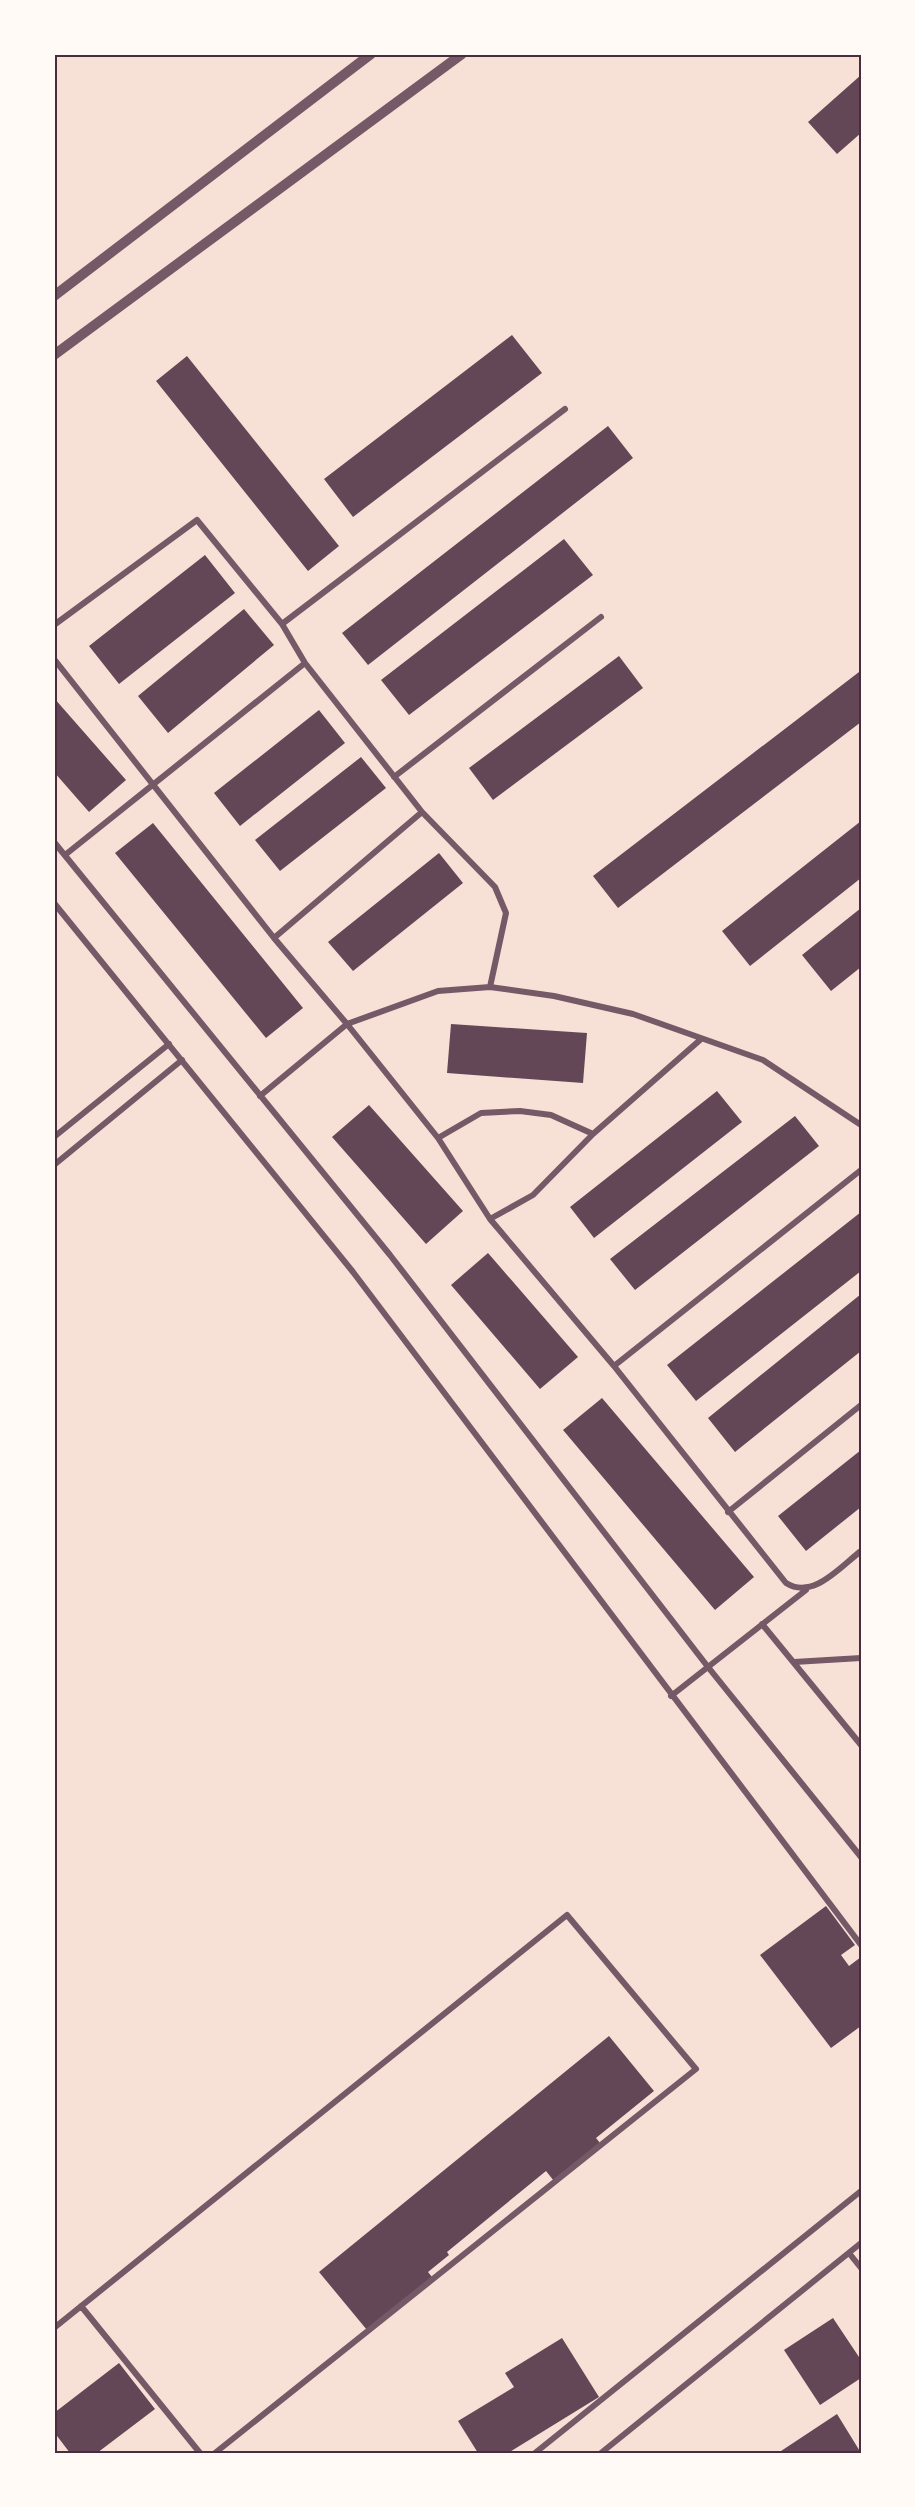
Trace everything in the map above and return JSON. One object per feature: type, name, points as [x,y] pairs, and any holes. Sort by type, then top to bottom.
[{"type":"street","points":[[54,296],[371,54]]},
{"type":"street","points":[[54,355],[462,54]]},
{"type":"street","points":[[282,624],[565,409]]},
{"type":"street","points":[[54,626],[197,520],[282,624],[305,663],[422,812],[495,887],[506,913],[490,987]]},
{"type":"street","points":[[394,777],[601,618]]},
{"type":"street","points":[[54,659],[274,938],[347,1024],[438,1138],[490,1219],[614,1366],[786,1583],[806,1590]]},
{"type":"street","points":[[64,855],[305,663]]},
{"type":"street","points":[[274,938],[422,812]]},
{"type":"street","points":[[54,842],[390,1255],[708,1667],[861,1857]]},
{"type":"street","points":[[54,903],[353,1272],[861,1945]]},
{"type":"street","points":[[260,1096],[347,1024],[438,991],[490,987],[554,996],[633,1014],[700,1040],[763,1060],[861,1125]]},
{"type":"street","points":[[490,1219],[533,1195],[593,1134],[700,1040]]},
{"type":"street","points":[[54,1137],[169,1044]]},
{"type":"street","points":[[54,1165],[182,1060]]},
{"type":"street","points":[[438,1138],[481,1113],[520,1112],[551,1115],[593,1134]]},
{"type":"street","points":[[614,1366],[861,1170]]},
{"type":"street","points":[[728,1512],[861,1405]]},
{"type":"street","points":[[671,1696],[806,1590],[815,1586],[861,1551]]},
{"type":"street","points":[[762,1624],[861,1745]]},
{"type":"street","points":[[794,1662],[861,1658]]},
{"type":"street","points":[[54,2328],[567,1915],[696,2069],[215,2453]]},
{"type":"street","points":[[535,2453],[861,2191]]},
{"type":"street","points":[[601,2453],[861,2243]]},
{"type":"street","points":[[849,2253],[861,2268]]},
{"type":"street","points":[[81,2306],[200,2453]]},
{"type":"building","points":[[861,75],[861,133],[837,154],[808,122]]},
{"type":"building","points":[[512,335],[542,373],[353,517],[324,479]]},
{"type":"building","points":[[187,356],[339,546],[308,571],[156,381]]},
{"type":"building","points":[[608,426],[633,458],[368,665],[342,633]]},
{"type":"building","points":[[564,539],[593,575],[409,715],[381,680]]},
{"type":"building","points":[[205,555],[235,593],[119,684],[89,646]]},
{"type":"building","points":[[244,609],[274,645],[168,733],[138,696]]},
{"type":"building","points":[[619,656],[643,688],[493,800],[469,768]]},
{"type":"building","points":[[859,672],[861,722],[618,908],[593,876]]},
{"type":"building","points":[[54,698],[126,780],[89,812],[54,772]]},
{"type":"building","points":[[319,710],[345,743],[240,826],[214,793]]},
{"type":"building","points":[[361,757],[386,788],[280,871],[255,840]]},
{"type":"building","points":[[861,821],[861,878],[750,966],[722,931]]},
{"type":"building","points":[[153,823],[303,1008],[266,1038],[115,853]]},
{"type":"building","points":[[439,853],[463,883],[353,971],[328,942]]},
{"type":"building","points":[[861,908],[861,967],[831,991],[802,955]]},
{"type":"building","points":[[451,1024],[587,1033],[583,1083],[447,1073]]},
{"type":"building","points":[[717,1091],[742,1122],[594,1238],[570,1207]]},
{"type":"building","points":[[369,1105],[463,1211],[426,1244],[332,1137]]},
{"type":"building","points":[[795,1116],[819,1146],[635,1290],[610,1259]]},
{"type":"building","points":[[861,1212],[861,1271],[696,1401],[667,1365]]},
{"type":"building","points":[[488,1253],[578,1357],[540,1389],[451,1285]]},
{"type":"building","points":[[861,1294],[861,1351],[735,1452],[708,1418]]},
{"type":"building","points":[[602,1398],[754,1577],[715,1610],[563,1430]]},
{"type":"building","points":[[861,1450],[861,1507],[806,1551],[778,1516]]},
{"type":"building","points":[[826,1906],[855,1945],[841,1955],[849,1966],[861,1957],[861,2026],[831,2048],[760,1955]]},
{"type":"building","points":[[609,2036],[654,2091],[596,2138],[600,2143],[554,2181],[546,2171],[447,2252],[449,2255],[428,2272],[432,2277],[367,2330],[319,2272]]},
{"type":"building","points":[[833,2318],[861,2360],[861,2378],[820,2405],[784,2350]]},
{"type":"building","points":[[562,2338],[599,2397],[508,2453],[478,2453],[458,2421],[514,2387],[505,2373]]},
{"type":"building","points":[[119,2363],[155,2409],[97,2453],[70,2453],[54,2432],[54,2413]]},
{"type":"building","points":[[837,2414],[861,2453],[778,2453]]}]
